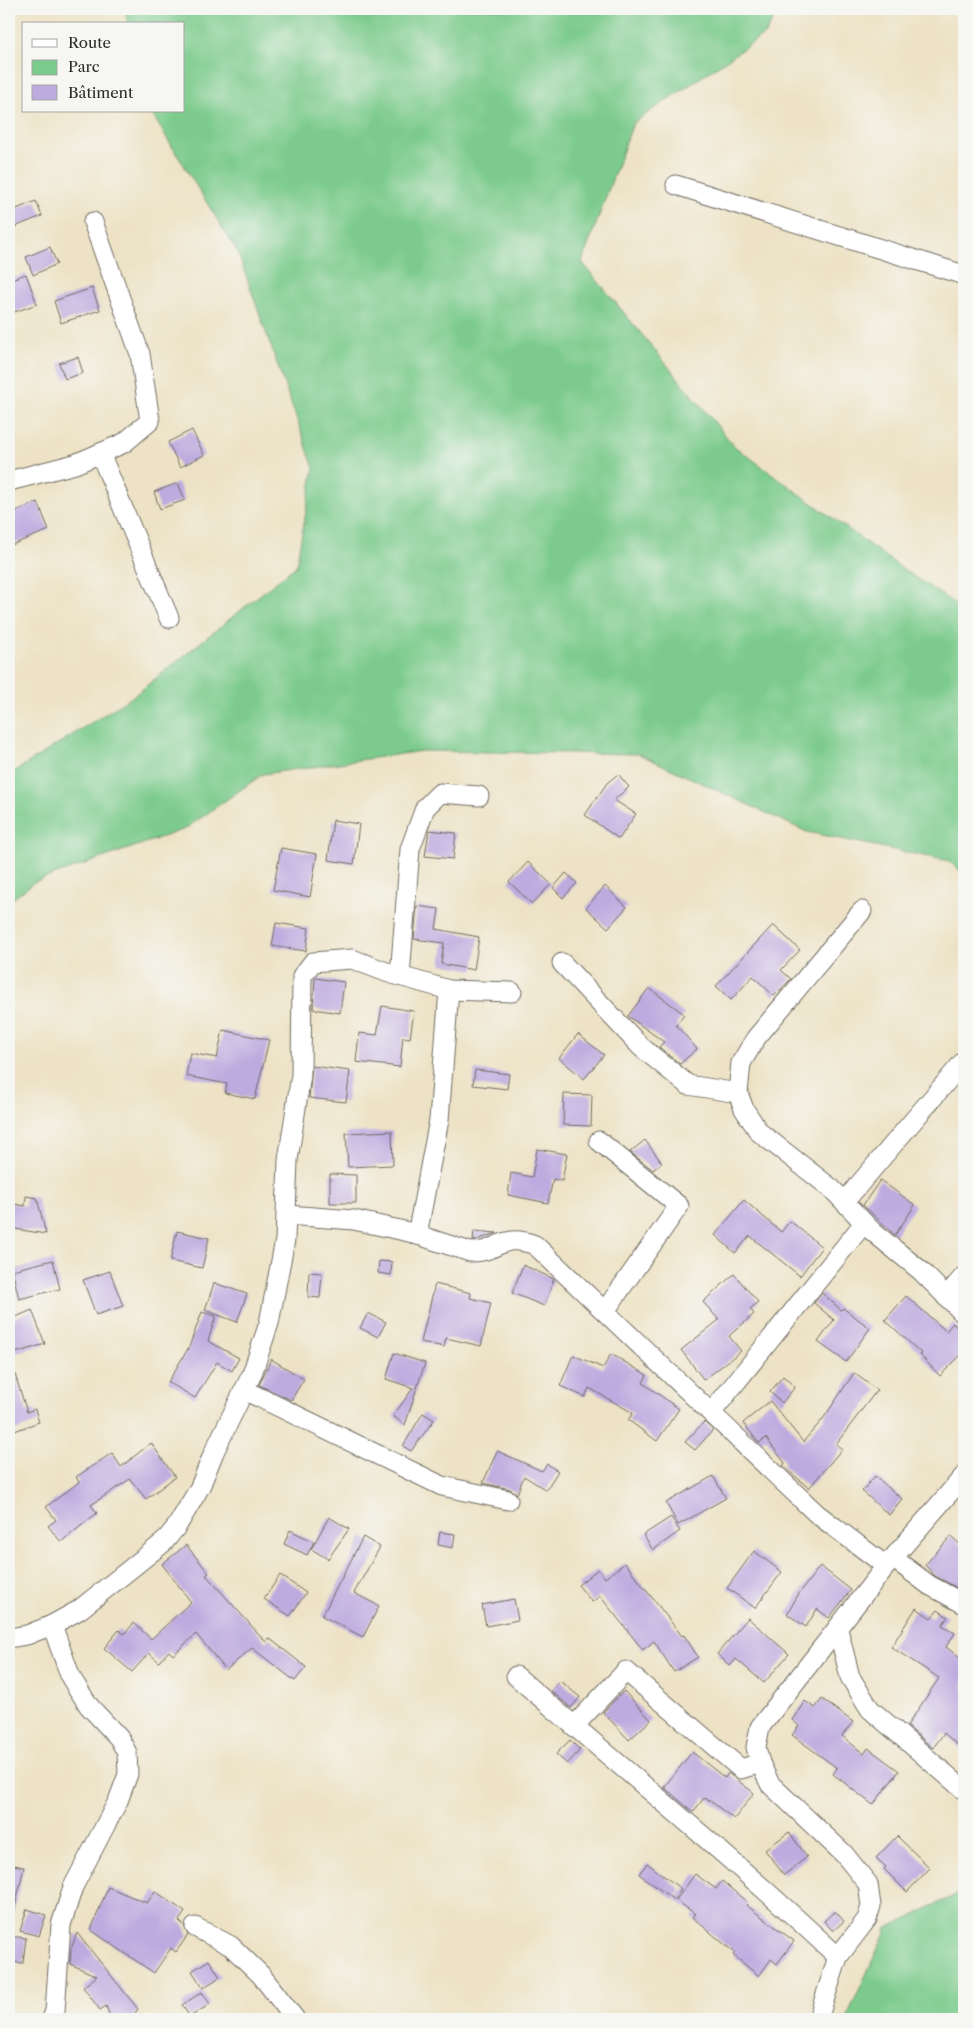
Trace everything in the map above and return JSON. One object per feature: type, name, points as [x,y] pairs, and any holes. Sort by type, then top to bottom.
[{"type":"street","points":[[676,185],[964,275]]},
{"type":"street","points":[[9,481],[75,464],[124,443],[150,421],[140,354],[93,222]]},
{"type":"street","points":[[100,453],[169,618]]},
{"type":"street","points":[[400,976],[410,849],[425,808],[440,793],[480,796]]},
{"type":"street","points":[[862,911],[756,1038],[741,1063],[738,1093],[744,1110],[759,1132],[832,1189],[864,1224],[921,1271],[964,1314]]},
{"type":"street","points":[[9,1638],[27,1635],[52,1625],[79,1610],[164,1542],[177,1526],[200,1487],[214,1452],[252,1374],[269,1323],[285,1240],[288,1160],[301,1075],[302,976],[312,962],[352,959],[400,976],[449,990],[512,992]]},
{"type":"street","points":[[562,963],[641,1047],[688,1085],[738,1093]]},
{"type":"street","points":[[417,1235],[439,1120],[449,990]]},
{"type":"street","points":[[844,1201],[964,1061]]},
{"type":"street","points":[[599,1141],[679,1206],[605,1311]]},
{"type":"street","points":[[287,1215],[354,1220],[417,1235],[470,1252],[479,1252],[513,1239],[535,1245],[817,1514],[890,1562],[964,1604]]},
{"type":"street","points":[[712,1412],[864,1224]]},
{"type":"street","points":[[946,1297],[964,1276]]},
{"type":"street","points":[[244,1390],[442,1486],[508,1500]]},
{"type":"street","points":[[818,2019],[838,1957],[867,1919],[871,1906],[868,1884],[844,1854],[770,1784],[760,1763],[756,1747],[760,1728],[890,1562],[964,1476]]},
{"type":"street","points":[[52,1625],[71,1678],[89,1706],[119,1738],[127,1753],[128,1774],[118,1801],[73,1887],[61,1925],[52,2019]]},
{"type":"street","points":[[838,1629],[850,1677],[870,1709],[964,1790]]},
{"type":"street","points":[[574,1726],[626,1671],[741,1769],[760,1763]]},
{"type":"street","points":[[516,1676],[787,1909],[838,1957]]},
{"type":"street","points":[[195,1927],[231,1946],[261,1976],[295,2019]]},
{"type":"green space","points":[[125,9],[779,9],[765,34],[633,123],[582,262],[734,446],[904,570],[964,610],[964,874],[949,861],[807,832],[639,754],[422,751],[263,774],[185,829],[34,882],[9,902],[9,775],[135,695],[296,566],[314,468],[238,253],[151,112],[185,112],[185,22],[128,22]]},
{"type":"green space","points":[[964,1891],[964,2019],[846,2019],[887,1928]]},
{"type":"building","points":[[36,201],[42,216],[12,228],[9,212]]},
{"type":"building","points":[[50,247],[57,264],[33,275],[26,257]]},
{"type":"building","points":[[26,274],[37,304],[9,314],[9,280]]},
{"type":"building","points":[[92,288],[100,310],[61,323],[54,301]]},
{"type":"building","points":[[78,357],[83,373],[65,379],[59,363]]},
{"type":"building","points":[[192,430],[204,455],[180,467],[168,442]]},
{"type":"building","points":[[178,483],[185,500],[160,509],[154,492]]},
{"type":"building","points":[[38,502],[49,530],[9,546],[9,514]]},
{"type":"building","points":[[618,774],[629,787],[614,800],[636,814],[619,839],[585,815],[607,783]]},
{"type":"building","points":[[333,820],[359,824],[354,864],[328,860]]},
{"type":"building","points":[[429,830],[456,833],[453,859],[425,856]]},
{"type":"building","points":[[281,848],[317,854],[310,897],[273,890]]},
{"type":"building","points":[[528,862],[551,884],[532,904],[509,882]]},
{"type":"building","points":[[566,873],[577,883],[563,898],[553,888]]},
{"type":"building","points":[[605,886],[627,907],[608,928],[586,908]]},
{"type":"building","points":[[417,906],[439,909],[436,929],[479,937],[474,970],[441,964],[444,943],[414,939]]},
{"type":"building","points":[[276,923],[309,928],[306,951],[272,946]]},
{"type":"building","points":[[773,925],[800,950],[781,970],[791,979],[774,996],[753,976],[731,1000],[716,986]]},
{"type":"building","points":[[315,978],[344,982],[340,1013],[313,1009]]},
{"type":"building","points":[[649,988],[684,1014],[676,1025],[697,1049],[680,1064],[659,1047],[664,1042],[628,1016]]},
{"type":"building","points":[[382,1006],[414,1011],[410,1038],[403,1037],[400,1067],[356,1062],[359,1033],[377,1035]]},
{"type":"building","points":[[223,1030],[269,1040],[255,1099],[225,1093],[227,1084],[186,1076],[190,1053],[217,1058]]},
{"type":"building","points":[[578,1034],[604,1055],[584,1079],[559,1058]]},
{"type":"building","points":[[312,1066],[350,1071],[346,1102],[309,1098]]},
{"type":"building","points":[[475,1070],[509,1074],[507,1089],[473,1085]]},
{"type":"building","points":[[564,1094],[592,1095],[591,1126],[563,1125]]},
{"type":"building","points":[[392,1131],[393,1165],[348,1167],[346,1133]]},
{"type":"building","points":[[645,1140],[662,1163],[653,1170],[630,1152]]},
{"type":"building","points":[[537,1149],[567,1154],[562,1181],[553,1179],[548,1203],[508,1195],[511,1173],[532,1177]]},
{"type":"building","points":[[330,1174],[356,1175],[356,1203],[330,1203]]},
{"type":"building","points":[[880,1180],[915,1205],[895,1235],[863,1205]]},
{"type":"building","points":[[26,1196],[37,1198],[46,1234],[9,1228],[9,1203],[25,1206]]},
{"type":"building","points":[[744,1200],[781,1232],[790,1221],[822,1247],[800,1276],[750,1236],[735,1253],[715,1235]]},
{"type":"building","points":[[177,1231],[209,1238],[202,1268],[170,1261]]},
{"type":"building","points":[[474,1231],[497,1233],[473,1241]]},
{"type":"building","points":[[53,1260],[60,1289],[19,1299],[12,1270]]},
{"type":"building","points":[[379,1261],[392,1262],[391,1275],[378,1273]]},
{"type":"building","points":[[523,1265],[554,1279],[544,1306],[512,1293]]},
{"type":"building","points":[[110,1271],[123,1306],[96,1315],[83,1280]]},
{"type":"building","points":[[309,1272],[322,1273],[320,1298],[308,1297]]},
{"type":"building","points":[[734,1274],[758,1302],[750,1309],[754,1314],[729,1336],[741,1351],[704,1380],[681,1350],[719,1320],[703,1302]]},
{"type":"building","points":[[214,1283],[247,1294],[237,1322],[205,1310]]},
{"type":"building","points":[[435,1284],[471,1293],[470,1298],[491,1303],[481,1346],[446,1338],[444,1347],[421,1342]]},
{"type":"building","points":[[822,1293],[841,1310],[843,1308],[870,1328],[846,1362],[818,1342],[834,1320],[814,1303]]},
{"type":"building","points":[[906,1296],[946,1331],[953,1323],[964,1335],[964,1352],[940,1376],[920,1355],[922,1354],[885,1320]]},
{"type":"building","points":[[32,1310],[45,1344],[9,1355],[9,1320]]},
{"type":"building","points":[[202,1312],[216,1316],[208,1341],[239,1358],[232,1371],[217,1362],[195,1398],[168,1382],[189,1347]]},
{"type":"building","points":[[368,1313],[386,1322],[378,1337],[360,1328]]},
{"type":"building","points":[[394,1353],[425,1363],[405,1425],[393,1416],[413,1388],[386,1379]]},
{"type":"building","points":[[611,1354],[647,1375],[643,1383],[679,1409],[657,1441],[628,1420],[633,1413],[589,1388],[585,1397],[560,1386],[573,1355],[603,1368]]},
{"type":"building","points":[[271,1359],[304,1379],[291,1400],[259,1385]]},
{"type":"building","points":[[12,1365],[27,1412],[35,1409],[39,1422],[9,1433],[9,1366]]},
{"type":"building","points":[[854,1373],[877,1390],[836,1444],[842,1449],[809,1488],[783,1466],[785,1463],[766,1438],[759,1443],[743,1423],[770,1401],[803,1442],[823,1419]]},
{"type":"building","points":[[783,1376],[795,1387],[782,1403],[770,1392]]},
{"type":"building","points":[[423,1413],[434,1420],[411,1451],[403,1446]]},
{"type":"building","points":[[704,1422],[713,1430],[695,1450],[685,1442]]},
{"type":"building","points":[[151,1443],[175,1477],[146,1499],[130,1479],[91,1505],[97,1513],[61,1542],[48,1526],[56,1520],[46,1507],[79,1482],[76,1477],[112,1453],[121,1467]]},
{"type":"building","points":[[497,1451],[542,1471],[547,1464],[558,1471],[546,1490],[524,1476],[517,1494],[510,1489],[483,1483]]},
{"type":"building","points":[[713,1476],[726,1498],[678,1525],[666,1503]]},
{"type":"building","points":[[875,1476],[902,1499],[889,1515],[862,1491]]},
{"type":"building","points":[[329,1517],[349,1529],[328,1559],[311,1549]]},
{"type":"building","points":[[671,1517],[680,1531],[653,1550],[643,1535]]},
{"type":"building","points":[[290,1530],[314,1542],[307,1555],[284,1544]]},
{"type":"building","points":[[440,1532],[455,1534],[453,1548],[438,1545]]},
{"type":"building","points":[[951,1536],[964,1548],[963,1591],[935,1576],[925,1565]]},
{"type":"building","points":[[363,1537],[380,1547],[354,1593],[379,1606],[363,1637],[322,1616]]},
{"type":"building","points":[[186,1545],[209,1573],[206,1575],[266,1642],[269,1638],[306,1667],[295,1681],[252,1648],[226,1670],[196,1634],[173,1655],[169,1651],[159,1662],[149,1653],[132,1672],[104,1648],[119,1630],[124,1634],[134,1623],[151,1639],[191,1602],[162,1564]]},
{"type":"building","points":[[754,1551],[782,1572],[755,1608],[727,1588]]},
{"type":"building","points":[[625,1563],[682,1636],[684,1635],[698,1657],[674,1672],[654,1641],[643,1650],[600,1596],[592,1602],[578,1585],[598,1569],[605,1578]]},
{"type":"building","points":[[820,1566],[851,1590],[829,1618],[817,1609],[806,1627],[787,1614],[798,1595]]},
{"type":"building","points":[[280,1575],[306,1593],[290,1616],[264,1599]]},
{"type":"building","points":[[514,1599],[518,1620],[486,1626],[482,1605]]},
{"type":"building","points":[[916,1608],[931,1618],[938,1610],[948,1617],[942,1625],[955,1633],[946,1647],[964,1661],[964,1751],[944,1733],[933,1748],[907,1726],[939,1678],[891,1647]]},
{"type":"building","points":[[748,1618],[789,1654],[764,1683],[736,1659],[730,1666],[717,1654]]},
{"type":"building","points":[[560,1681],[580,1697],[571,1708],[551,1691]]},
{"type":"building","points":[[624,1691],[651,1720],[629,1740],[603,1712]]},
{"type":"building","points":[[822,1699],[853,1722],[842,1736],[864,1754],[868,1748],[899,1771],[873,1805],[833,1774],[837,1768],[792,1735],[799,1726],[792,1720],[805,1701],[815,1708]]},
{"type":"building","points":[[570,1740],[580,1750],[567,1764],[556,1754]]},
{"type":"building","points":[[692,1752],[725,1778],[728,1773],[754,1793],[734,1819],[705,1797],[693,1812],[664,1787]]},
{"type":"building","points":[[789,1832],[807,1857],[784,1875],[765,1850]]},
{"type":"building","points":[[897,1836],[930,1868],[907,1892],[876,1858]]},
{"type":"building","points":[[647,1863],[681,1889],[674,1900],[639,1874]]},
{"type":"building","points":[[9,1864],[24,1867],[14,1912],[9,1911]]},
{"type":"building","points":[[695,1874],[716,1889],[722,1881],[748,1903],[746,1905],[794,1941],[777,1964],[771,1959],[759,1976],[692,1917],[695,1914],[676,1900]]},
{"type":"building","points":[[108,1887],[147,1903],[155,1891],[185,1912],[179,1921],[184,1925],[188,1935],[176,1952],[171,1948],[154,1973],[91,1930]]},
{"type":"building","points":[[27,1909],[46,1915],[39,1936],[20,1931]]},
{"type":"building","points":[[835,1911],[844,1921],[833,1931],[824,1921]]},
{"type":"building","points":[[77,1933],[138,2009],[131,2019],[111,2019],[106,2006],[100,2010],[83,1987],[97,1976],[70,1964],[71,1949]]},
{"type":"building","points":[[9,1936],[26,1938],[23,1963],[9,1962]]},
{"type":"building","points":[[209,1960],[220,1977],[203,1988],[192,1971]]},
{"type":"building","points":[[202,1992],[210,2004],[190,2017],[182,2005]]}]
